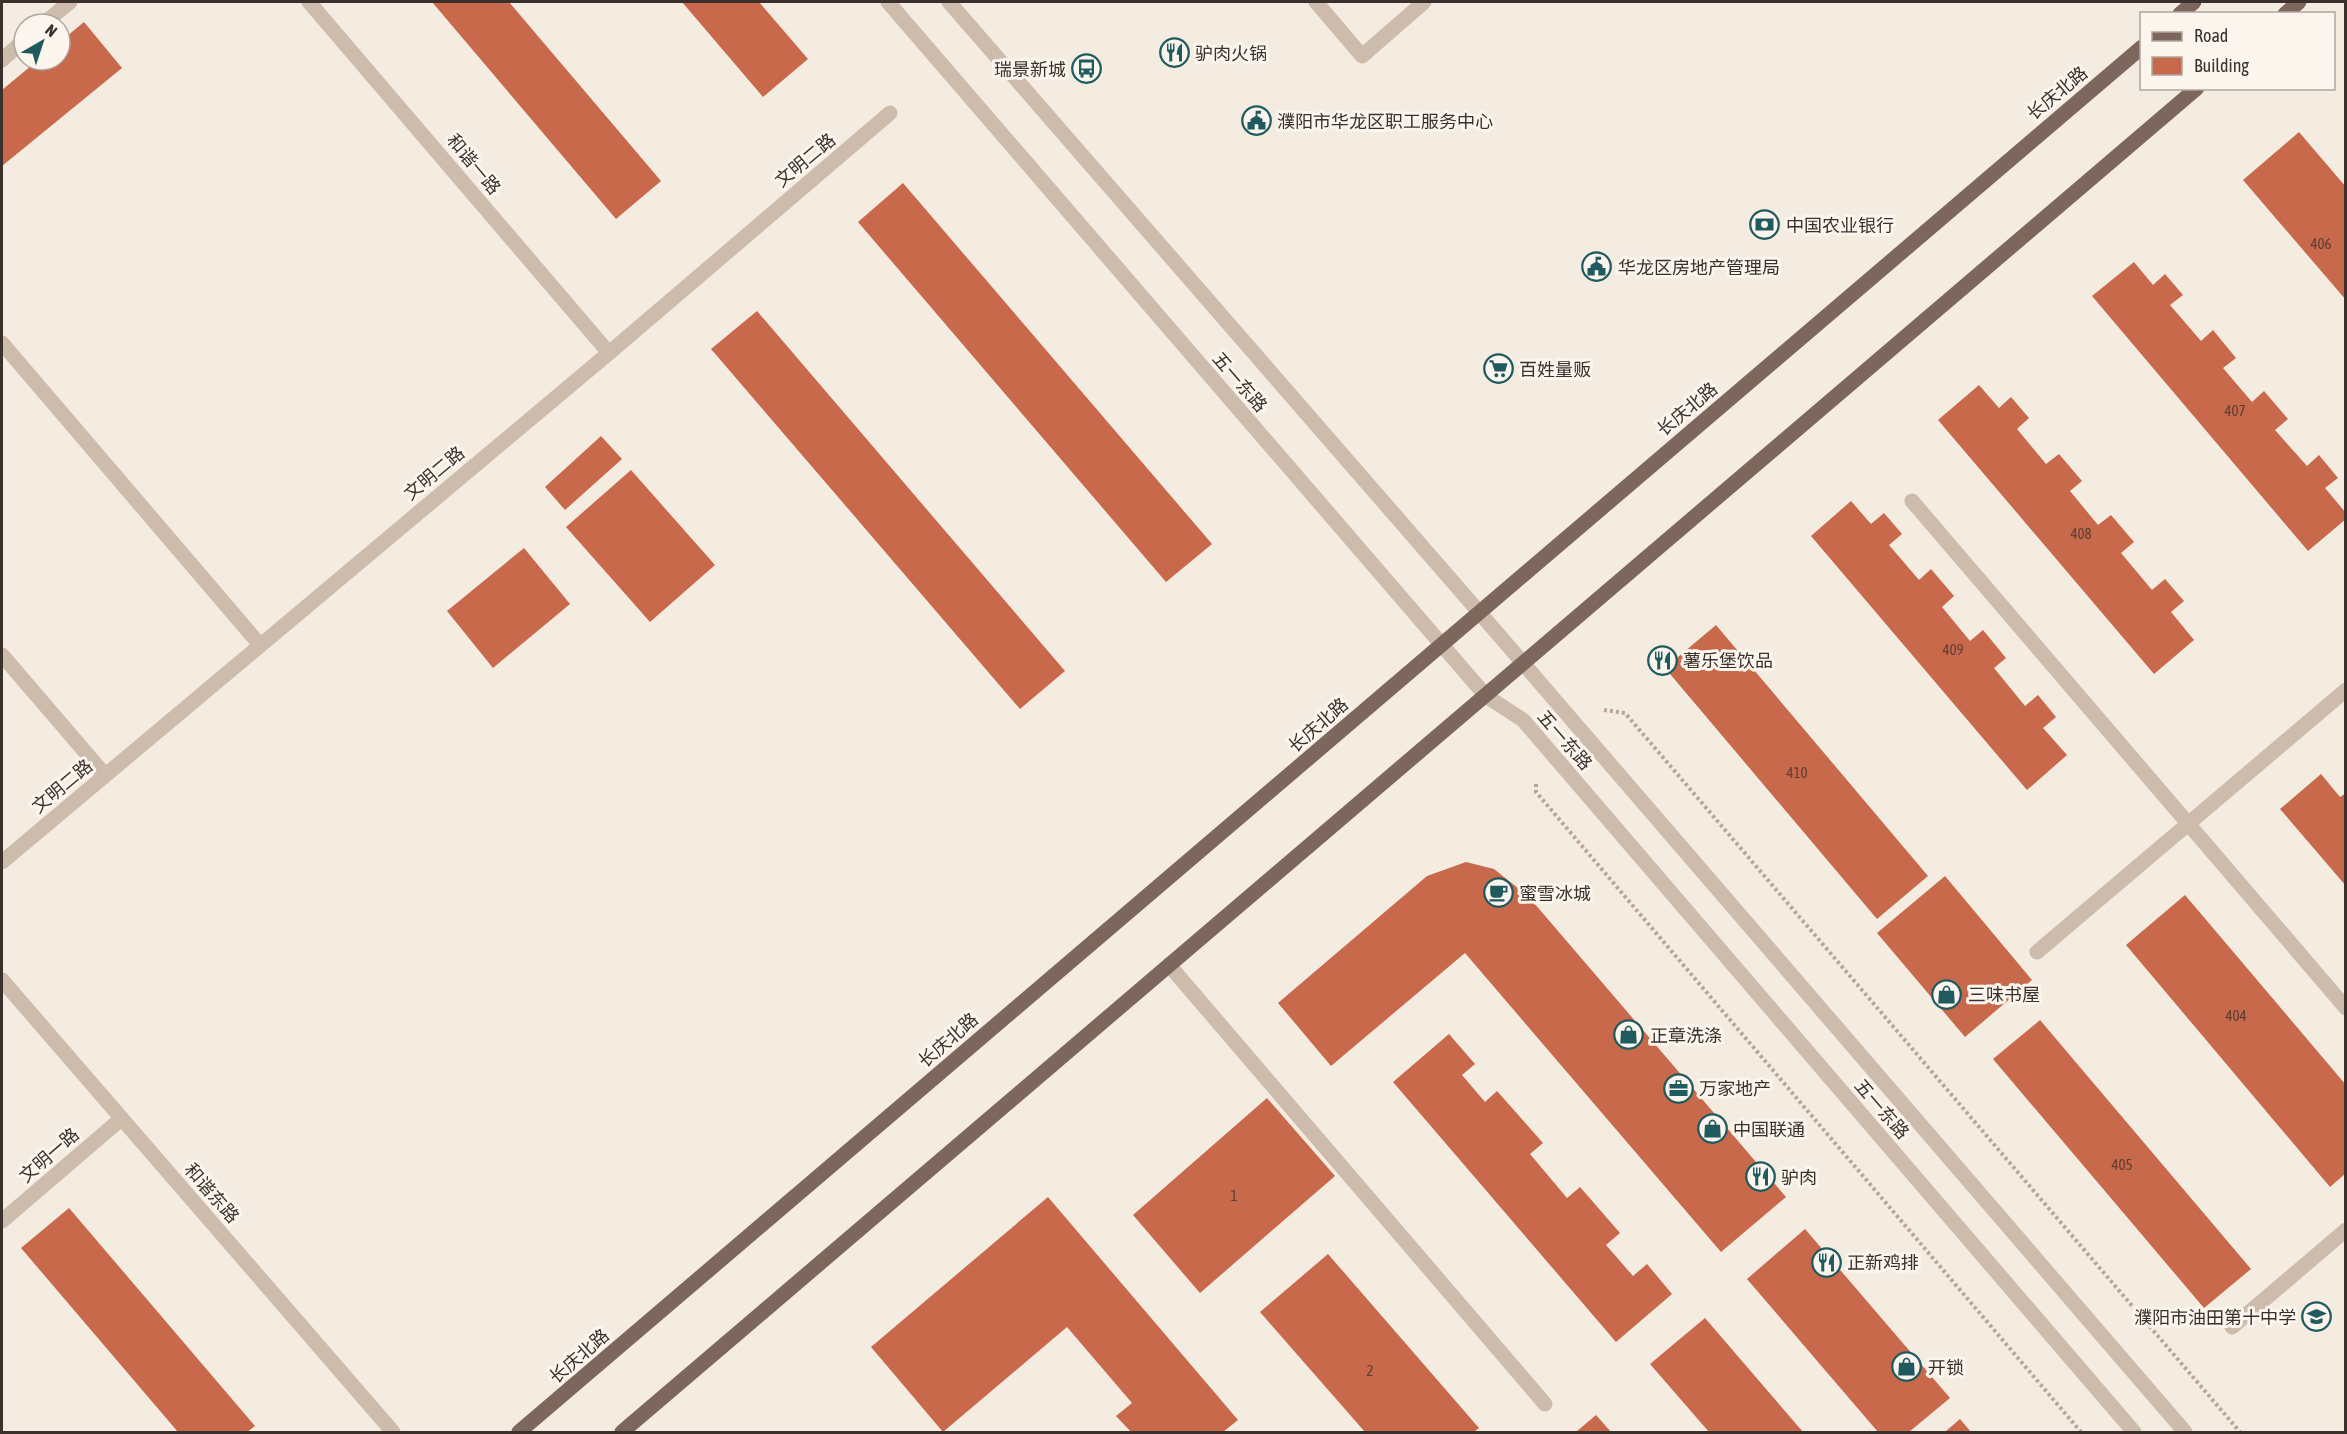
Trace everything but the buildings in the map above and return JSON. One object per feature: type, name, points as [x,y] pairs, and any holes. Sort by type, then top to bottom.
[{"type":"main road","points":[[2182,12],[2194,2]]},
{"type":"main road","points":[[2287,12],[2299,2]]},
{"type":"main road","name":"长庆北路","points":[[519,1432],[2140,49]]},
{"type":"main road","points":[[622,1432],[2195,90]]},
{"type":"street","points":[[58,12],[70,2]]},
{"type":"street","name":"和谐一路","points":[[309,2],[609,352]]},
{"type":"street","name":"五一东路","points":[[888,2],[1485,696],[1523,720],[2134,1432]]},
{"type":"street","name":"五一东路","points":[[949,2],[1524,664],[2185,1432]]},
{"type":"street","points":[[1316,2],[1362,56],[1424,2]]},
{"type":"street","name":"文明二路","points":[[2,862],[890,113]]},
{"type":"street","points":[[2,343],[260,645]]},
{"type":"street","points":[[1912,501],[2346,1008]]},
{"type":"street","points":[[2,655],[105,775]]},
{"type":"street","points":[[2037,952],[2346,690]]},
{"type":"street","points":[[1169,965],[1545,1404]]},
{"type":"street","name":"和谐东路","points":[[2,980],[393,1432]]},
{"type":"street","name":"文明一路","points":[[2,1221],[121,1119]]},
{"type":"street","points":[[2232,1327],[2346,1230]]},
{"type":"path","points":[[1558,704],[1625,713],[2240,1432]]},
{"type":"path","points":[[1541,741],[1536,792],[2081,1432]]},
{"type":"place","name":"驴肉火锅","points":[[1174,53]]},
{"type":"place","name":"瑞景新城","points":[[1087,69]]},
{"type":"place","name":"濮阳市华龙区职工服务中心","points":[[1256,121]]},
{"type":"place","name":"中国农业银行","points":[[1765,225]]},
{"type":"place","name":"华龙区房地产管理局","points":[[1597,267]]},
{"type":"place","name":"百姓量贩","points":[[1498,369]]},
{"type":"place","name":"薯乐堡饮品","points":[[1662,660]]},
{"type":"place","name":"蜜雪冰城","points":[[1498,893]]},
{"type":"place","name":"三味书屋","points":[[1947,994]]},
{"type":"place","name":"正章洗涤","points":[[1629,1035]]},
{"type":"place","name":"万家地产","points":[[1678,1088]]},
{"type":"place","name":"中国联通","points":[[1712,1129]]},
{"type":"place","name":"驴肉","points":[[1760,1177]]},
{"type":"place","name":"正新鸡排","points":[[1826,1262]]},
{"type":"place","name":"濮阳市油田第十中学","points":[[2317,1317]]},
{"type":"place","name":"开锁","points":[[1907,1367]]}]
